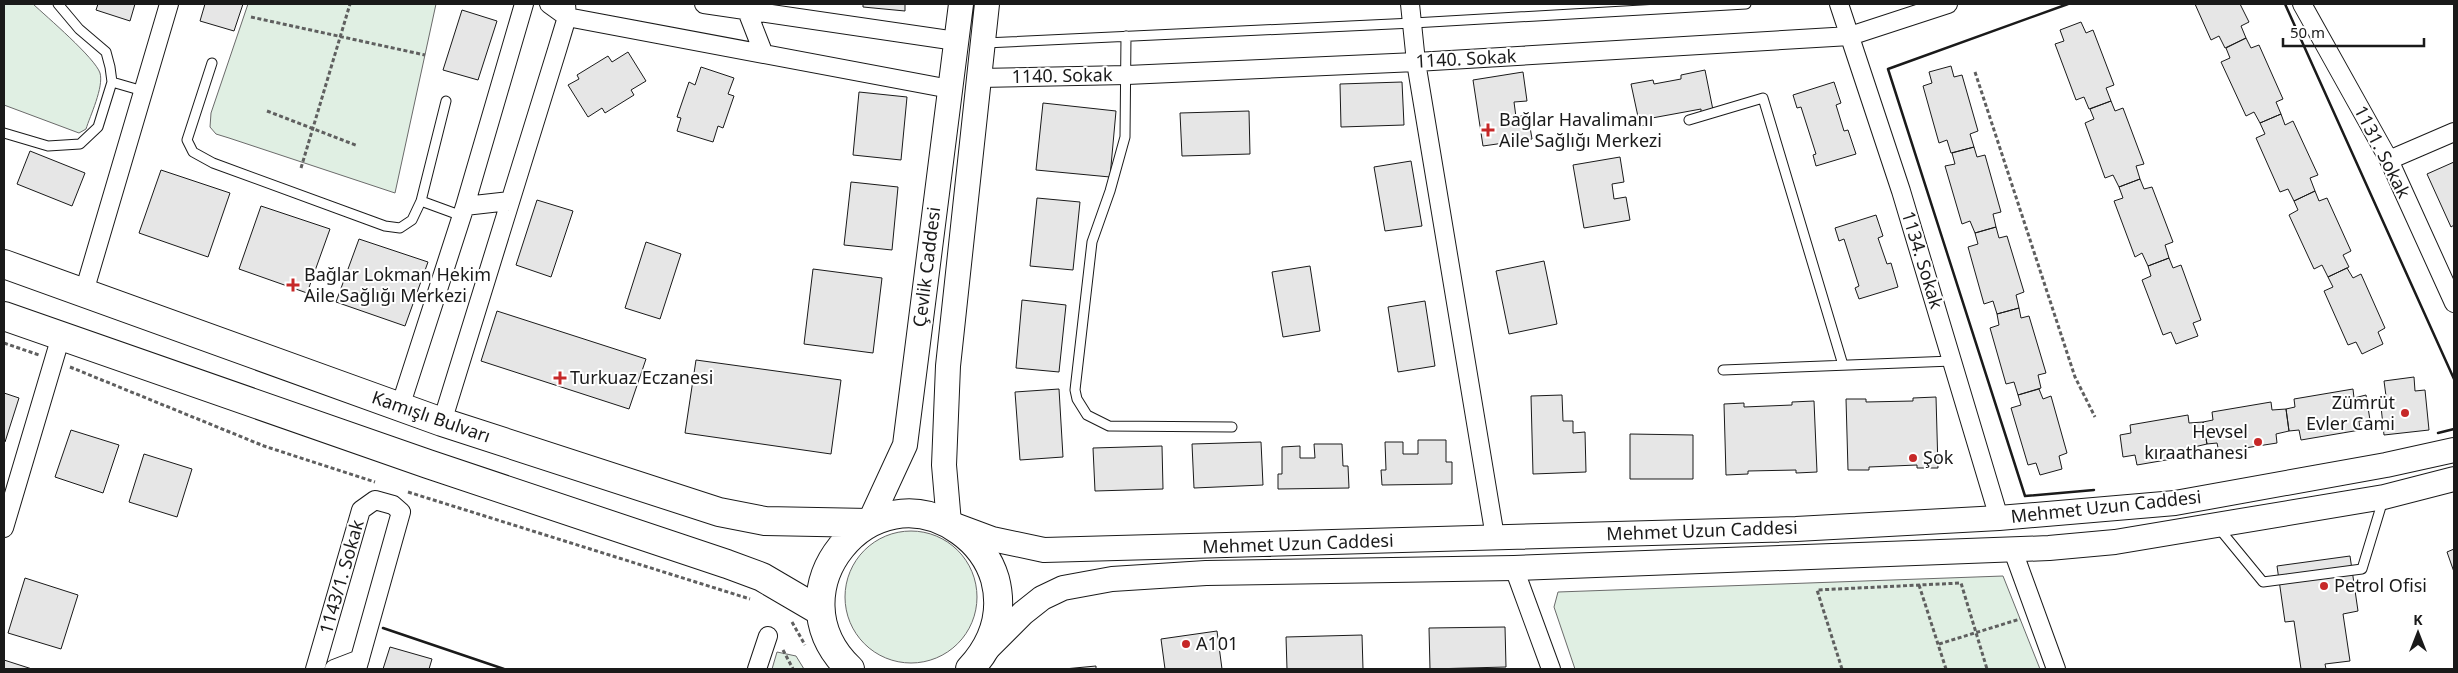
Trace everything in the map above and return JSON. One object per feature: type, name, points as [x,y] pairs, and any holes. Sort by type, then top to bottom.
[{"type":"highway","name":"Kamışlı Bulvarı","points":[[4,264],[442,422],[719,512],[765,521],[869,523]]},
{"type":"highway","points":[[4,316],[57,348],[418,461],[727,564],[762,577],[820,611]]},
{"type":"highway","points":[[850,669],[838,658],[826,636],[820,611],[821,585],[831,560],[847,538],[869,523],[888,516],[909,513],[930,516],[949,522],[973,540],[990,564],[999,593],[997,623],[979,663]]},
{"type":"main road","name":"Çevlik Caddesi","points":[[869,523],[905,445],[961,4]]},
{"type":"main road","name":"Çevlik Caddesi","points":[[949,522],[944,465],[948,366],[987,4]]},
{"type":"main road","name":"Mehmet Uzun Caddesi","points":[[949,522],[992,540],[1044,550],[1796,529],[2000,518],[2175,503],[2386,465],[2454,450]]},
{"type":"main road","points":[[979,663],[1023,613],[1042,598],[1063,588],[1112,579],[1206,573],[1514,568],[2012,548],[2115,542],[2384,497],[2454,479]]},
{"type":"street","points":[[84,292],[169,4]]},
{"type":"street","points":[[400,407],[463,211],[524,4]]},
{"type":"street","points":[[549,4],[567,10],[763,52],[950,89]]},
{"type":"street","points":[[704,4],[956,41]]},
{"type":"street","points":[[1410,4],[1416,62],[1495,537]]},
{"type":"street","name":"1134. Sokak","points":[[1840,4],[1902,191],[2000,518]]},
{"type":"street","name":"1140. Sokak","points":[[979,78],[1416,62],[1850,36],[1948,4]]},
{"type":"street","name":"1131. Sokak","points":[[2302,4],[2389,160],[2454,304]]},
{"type":"street","points":[[442,422],[567,10]]},
{"type":"street","points":[[747,11],[763,52]]},
{"type":"street","points":[[2389,160],[2454,132]]},
{"type":"street","points":[[463,211],[510,201]]},
{"type":"street","points":[[4,528],[57,348]]},
{"type":"street","name":"1143/1. Sokak","points":[[315,669],[361,510],[374,500],[394,505],[401,512],[359,664]]},
{"type":"street","points":[[2012,548],[2056,669]]},
{"type":"street","points":[[1514,568],[1552,669]]},
{"type":"street","points":[[757,669],[768,636]]},
{"type":"street","points":[[334,669],[359,664]]},
{"type":"lane","points":[[4,132],[48,146],[80,144],[98,127],[112,82],[106,52],[79,29],[58,4]]},
{"type":"lane","points":[[983,43],[1413,23],[1746,4]]},
{"type":"lane","points":[[1126,36],[1126,137],[1092,242],[1076,390],[1078,399],[1087,415],[1109,426],[1232,427]]},
{"type":"lane","points":[[212,63],[187,140],[193,152],[213,163],[384,226],[400,228],[412,220],[421,201],[446,100]]},
{"type":"lane","points":[[112,82],[143,92]]},
{"type":"lane","points":[[1689,120],[1763,98],[1843,365]]},
{"type":"lane","points":[[421,201],[463,211]]},
{"type":"lane","points":[[1723,370],[1952,360]]},
{"type":"lane","points":[[2216,524],[2263,582],[2362,569],[2384,497]]},
{"type":"path","points":[[301,168],[350,4]]},
{"type":"path","points":[[251,17],[424,55]]},
{"type":"path","points":[[1975,72],[2075,377],[2095,417]]},
{"type":"path","points":[[267,111],[358,146]]},
{"type":"path","points":[[4,343],[57,348],[264,446],[385,485]]},
{"type":"path","points":[[403,491],[757,601]]},
{"type":"path","points":[[1842,669],[1817,590],[1961,583],[1987,669]]},
{"type":"path","points":[[1919,585],[1946,669]]},
{"type":"path","points":[[1939,644],[2035,614]]},
{"type":"path","points":[[791,619],[809,652]]},
{"type":"green space","points":[[4,4],[33,4],[80,48],[96,66],[100,73],[100,86],[86,129],[79,133],[4,105]]},
{"type":"green space","points":[[248,4],[436,4],[395,193],[216,134],[210,127],[211,113]]},
{"type":"green space","points":[[911,531],[924,532],[936,536],[958,550],[972,572],[976,584],[976,610],[972,622],[958,644],[936,658],[924,662],[911,663],[898,662],[886,658],[864,644],[850,622],[846,610],[845,597],[846,584],[850,572],[864,550],[886,536],[898,532]]},
{"type":"green space","points":[[2003,576],[2040,669],[1575,669],[1554,607],[1558,592]]},
{"type":"green space","points":[[777,652],[796,656],[804,669],[772,669]]},
{"type":"building","points":[[98,4],[135,4],[130,21],[96,10]]},
{"type":"building","points":[[205,4],[243,4],[234,31],[200,21]]},
{"type":"building","points":[[863,4],[905,4],[905,11],[863,7]]},
{"type":"building","points":[[2195,4],[2240,4],[2249,22],[2241,26],[2246,38],[2225,48],[2219,36],[2211,40]]},
{"type":"building","points":[[462,10],[497,21],[478,80],[443,70]]},
{"type":"building","points":[[2081,22],[2086,33],[2093,30],[2114,85],[2106,88],[2111,101],[2089,109],[2084,97],[2076,100],[2055,44],[2064,41],[2060,30]]},
{"type":"building","points":[[2246,38],[2251,48],[2259,45],[2283,99],[2276,102],[2281,114],[2260,123],[2254,112],[2246,116],[2221,62],[2230,58],[2226,48]]},
{"type":"building","points":[[628,52],[646,81],[631,90],[634,95],[605,113],[602,108],[588,117],[568,85],[579,79],[577,75],[608,56],[612,62]]},
{"type":"building","points":[[1951,66],[1954,77],[1962,75],[1978,131],[1970,134],[1974,147],[1951,153],[1947,140],[1939,143],[1923,86],[1932,83],[1929,72]]},
{"type":"building","points":[[701,67],[734,78],[728,94],[734,96],[723,128],[718,126],[713,142],[677,131],[681,118],[677,117],[689,82],[695,85]]},
{"type":"building","points":[[1705,70],[1713,110],[1701,112],[1701,109],[1652,118],[1653,124],[1640,126],[1631,84],[1653,80],[1654,84],[1681,79],[1681,75]]},
{"type":"building","points":[[1523,72],[1527,101],[1514,102],[1516,117],[1528,115],[1532,139],[1483,146],[1473,80]]},
{"type":"building","points":[[1402,82],[1404,125],[1341,127],[1340,84]]},
{"type":"building","points":[[1834,82],[1841,103],[1836,105],[1844,131],[1848,130],[1856,154],[1816,166],[1813,155],[1816,154],[1801,107],[1797,108],[1793,95]]},
{"type":"building","points":[[859,92],[907,97],[901,160],[853,155]]},
{"type":"building","points":[[2111,101],[2115,111],[2123,108],[2144,164],[2136,166],[2140,179],[2119,187],[2113,175],[2105,178],[2085,123],[2094,119],[2090,109]]},
{"type":"building","points":[[1043,103],[1116,111],[1110,177],[1036,170]]},
{"type":"building","points":[[1249,111],[1250,154],[1182,156],[1180,113]]},
{"type":"building","points":[[2281,114],[2285,125],[2293,121],[2318,175],[2310,178],[2315,191],[2294,201],[2288,189],[2280,192],[2256,138],[2265,134],[2260,123]]},
{"type":"building","points":[[1974,147],[1977,157],[1985,155],[2001,212],[1993,214],[1996,227],[1975,233],[1970,221],[1962,224],[1945,166],[1955,164],[1952,153]]},
{"type":"building","points":[[30,151],[85,173],[72,206],[17,184]]},
{"type":"building","points":[[1620,157],[1624,182],[1612,184],[1614,199],[1626,197],[1630,220],[1584,228],[1573,165]]},
{"type":"building","points":[[1411,161],[1422,226],[1385,231],[1374,167]]},
{"type":"building","points":[[2454,162],[2454,225],[2451,227],[2427,174]]},
{"type":"building","points":[[161,170],[230,193],[208,257],[139,233]]},
{"type":"building","points":[[2140,179],[2144,189],[2152,187],[2173,242],[2165,245],[2169,258],[2148,266],[2142,253],[2135,257],[2114,201],[2123,198],[2119,187]]},
{"type":"building","points":[[851,182],[898,187],[892,250],[844,245]]},
{"type":"building","points":[[2315,191],[2319,201],[2327,198],[2351,251],[2343,255],[2349,267],[2328,277],[2322,265],[2314,269],[2289,215],[2298,210],[2294,201]]},
{"type":"building","points":[[1037,198],[1080,202],[1073,270],[1030,266]]},
{"type":"building","points":[[537,200],[573,211],[551,277],[516,265]]},
{"type":"building","points":[[261,206],[330,229],[307,293],[239,269]]},
{"type":"building","points":[[1876,215],[1883,236],[1878,238],[1887,264],[1891,263],[1898,287],[1859,299],[1855,288],[1859,286],[1844,239],[1839,241],[1835,228]]},
{"type":"building","points":[[1996,227],[1999,238],[2007,236],[2024,292],[2016,295],[2019,308],[1997,314],[1993,301],[1984,304],[1968,247],[1978,244],[1975,233]]},
{"type":"building","points":[[359,239],[428,262],[405,326],[336,302]]},
{"type":"building","points":[[646,242],[681,254],[660,319],[625,308]]},
{"type":"building","points":[[2169,258],[2173,268],[2181,265],[2201,320],[2193,323],[2198,336],[2176,344],[2171,332],[2163,335],[2142,280],[2151,276],[2148,266]]},
{"type":"building","points":[[1544,261],[1557,324],[1509,334],[1496,271]]},
{"type":"building","points":[[1310,266],[1320,331],[1283,337],[1272,272]]},
{"type":"building","points":[[2347,268],[2353,278],[2361,274],[2385,328],[2378,332],[2383,344],[2362,354],[2356,342],[2348,345],[2324,291],[2333,287],[2328,277]]},
{"type":"building","points":[[813,269],[882,278],[873,353],[804,344]]},
{"type":"building","points":[[1022,300],[1066,305],[1059,372],[1016,368]]},
{"type":"building","points":[[1425,301],[1435,366],[1398,372],[1388,307]]},
{"type":"building","points":[[2019,308],[2021,318],[2029,316],[2046,373],[2038,375],[2041,388],[2018,395],[2014,382],[2006,384],[1990,328],[1999,325],[1997,314]]},
{"type":"building","points":[[497,311],[646,359],[629,409],[481,361]]},
{"type":"building","points":[[696,360],[841,380],[831,454],[685,433]]},
{"type":"building","name":"Zümrüt Evler Cami","points":[[2414,377],[2415,391],[2425,390],[2429,430],[2384,435],[2380,397],[2386,396],[2384,381]]},
{"type":"building","points":[[1059,389],[1063,457],[1020,460],[1015,392]]},
{"type":"building","points":[[2039,389],[2043,399],[2051,396],[2067,453],[2059,456],[2062,469],[2040,475],[2036,463],[2028,465],[2011,408],[2021,405],[2018,395]]},
{"type":"building","points":[[2353,389],[2354,398],[2366,395],[2370,420],[2359,421],[2360,430],[2301,440],[2299,430],[2289,431],[2286,409],[2295,407],[2294,399]]},
{"type":"building","points":[[4,393],[19,398],[5,442],[4,442]]},
{"type":"building","points":[[1562,395],[1563,421],[1573,421],[1573,433],[1585,432],[1586,472],[1533,474],[1531,396]]},
{"type":"building","points":[[1936,397],[1938,468],[1917,468],[1917,465],[1869,467],[1869,470],[1848,470],[1846,399],[1866,399],[1866,402],[1913,401],[1913,398]]},
{"type":"building","points":[[1814,401],[1817,472],[1796,473],[1796,470],[1748,471],[1748,474],[1726,475],[1724,404],[1744,403],[1744,407],[1792,405],[1792,402]]},
{"type":"building","points":[[2271,402],[2272,410],[2286,409],[2289,431],[2276,434],[2277,443],[2219,452],[2217,443],[2207,444],[2203,422],[2213,420],[2212,412]]},
{"type":"building","points":[[2188,415],[2189,423],[2203,422],[2207,444],[2194,447],[2195,455],[2137,465],[2135,455],[2123,457],[2120,435],[2131,433],[2130,425]]},
{"type":"building","points":[[71,430],[119,445],[103,493],[55,477]]},
{"type":"building","points":[[1630,434],[1693,435],[1693,479],[1630,479]]},
{"type":"building","points":[[1418,440],[1446,440],[1446,462],[1452,462],[1452,484],[1382,485],[1381,470],[1386,470],[1385,442],[1403,442],[1403,454],[1418,454]]},
{"type":"building","points":[[1261,442],[1263,485],[1194,488],[1192,444]]},
{"type":"building","points":[[1314,444],[1342,444],[1343,466],[1348,466],[1349,488],[1278,489],[1278,474],[1282,474],[1282,447],[1300,446],[1300,458],[1315,458]]},
{"type":"building","points":[[1162,446],[1163,489],[1095,491],[1093,448]]},
{"type":"building","points":[[144,454],[192,469],[177,517],[129,502]]},
{"type":"building","points":[[2454,549],[2454,572],[2447,552]]},
{"type":"building","points":[[2350,556],[2358,611],[2343,614],[2350,661],[2325,664],[2326,669],[2301,669],[2294,621],[2285,622],[2277,566]]},
{"type":"building","points":[[25,578],[78,595],[61,649],[8,633]]},
{"type":"building","points":[[1505,627],[1506,667],[1430,669],[1429,628]]},
{"type":"building","points":[[1217,631],[1222,669],[1165,669],[1161,639]]},
{"type":"building","points":[[1362,635],[1363,669],[1287,669],[1286,637]]},
{"type":"building","points":[[390,647],[432,659],[429,669],[383,669]]},
{"type":"building","points":[[4,660],[32,669],[4,669]]},
{"type":"building","points":[[1096,666],[1096,669],[1064,669]]},
{"type":"wall","points":[[2068,4],[1888,69],[2025,496],[2094,490]]},
{"type":"wall","points":[[2285,4],[2454,379]]},
{"type":"wall","points":[[2438,433],[2454,429]]},
{"type":"wall","points":[[383,628],[504,669]]},
{"type":"place","name":"Bağlar Havalimanı Aile Sağlığı Merkezi","points":[[1488,130]]},
{"type":"place","name":"Bağlar Lokman Hekim Aile Sağlığı Merkezi","points":[[293,285]]},
{"type":"place","name":"Turkuaz Eczanesi","points":[[560,378]]},
{"type":"place","name":"Zümrüt Evler Cami","points":[[2405,413]]},
{"type":"place","name":"Hevsel kıraathanesi","points":[[2258,442]]},
{"type":"place","name":"Şok","points":[[1913,458]]},
{"type":"place","name":"Petrol Ofisi","points":[[2324,586]]},
{"type":"place","name":"A101","points":[[1186,644]]}]
